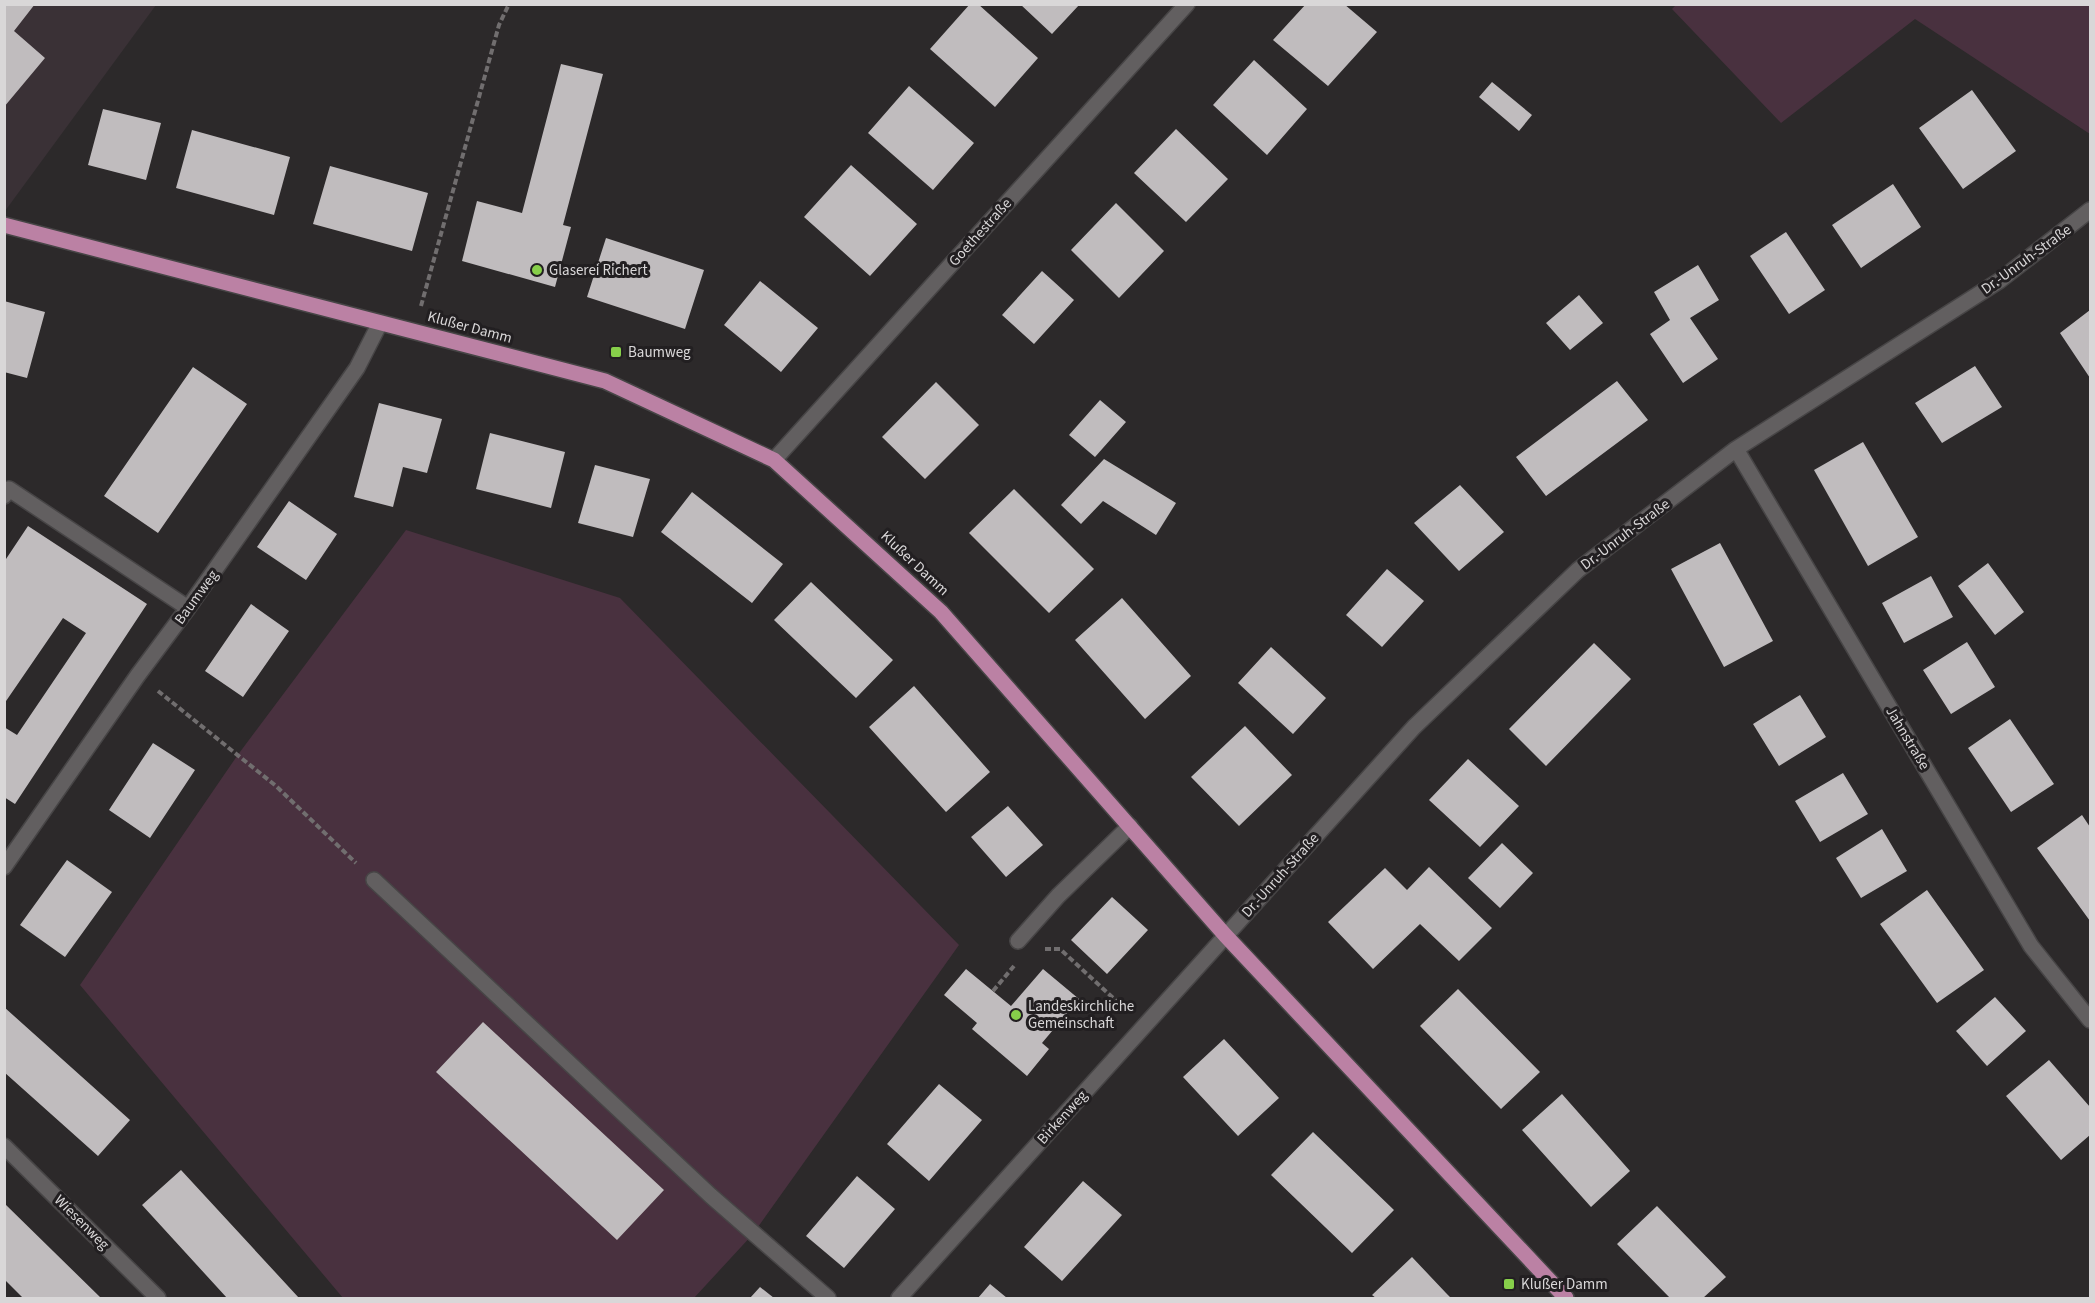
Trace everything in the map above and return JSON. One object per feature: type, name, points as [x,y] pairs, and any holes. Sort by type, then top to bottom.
[{"type":"main road","name":"Klußer Damm","points":[[4,225],[606,381],[774,460],[941,612],[1226,935],[1566,1299]]},
{"type":"street","name":"Goethestraße","points":[[774,460],[1187,4]]},
{"type":"street","name":"Dr.-Unruh-Straße","points":[[1226,935],[1414,727],[1578,570],[1736,449],[1998,281],[2091,210]]},
{"type":"street","name":"Baumweg","points":[[4,867],[357,368],[380,323]]},
{"type":"street","name":"Jahnstraße","points":[[1736,449],[2031,946],[2091,1020]]},
{"type":"street","points":[[4,496],[9,489],[188,608]]},
{"type":"street","points":[[1018,941],[1058,896],[1130,826]]},
{"type":"street","points":[[374,880],[711,1196],[828,1299]]},
{"type":"street","name":"Birkenweg","points":[[899,1299],[1226,935]]},
{"type":"street","name":"Wiesenweg","points":[[6,1150],[156,1298]]},
{"type":"path","points":[[414,331],[499,25],[509,4]]},
{"type":"path","points":[[138,675],[276,786],[374,880]]},
{"type":"path","points":[[1040,949],[1060,950],[1143,1026]]},
{"type":"shaded area","points":[[5,5],[156,5],[5,211]]},
{"type":"shaded area","points":[[1676,5],[2090,5],[2090,134],[1915,19],[1781,123],[1672,9]]},
{"type":"shaded area","points":[[406,530],[620,598],[959,945],[753,1234],[694,1298],[343,1298],[80,985],[237,756]]},
{"type":"building","points":[[4,4],[35,4],[14,31],[45,58],[4,107]]},
{"type":"building","points":[[970,4],[978,4],[1038,58],[995,107],[930,49]]},
{"type":"building","points":[[1020,4],[1080,4],[1052,34]]},
{"type":"building","points":[[1306,4],[1344,4],[1377,32],[1328,86],[1273,40]]},
{"type":"building","points":[[1254,60],[1307,109],[1267,155],[1213,105]]},
{"type":"building","points":[[561,64],[603,74],[563,225],[571,227],[555,287],[462,261],[477,201],[522,213]]},
{"type":"building","points":[[1492,82],[1532,115],[1519,131],[1479,97]]},
{"type":"building","points":[[909,86],[974,143],[933,190],[868,133]]},
{"type":"building","points":[[1972,90],[2016,151],[1963,189],[1919,128]]},
{"type":"building","points":[[103,109],[161,123],[146,180],[88,165]]},
{"type":"building","points":[[1176,129],[1228,179],[1186,222],[1134,173]]},
{"type":"building","points":[[192,130],[290,157],[274,215],[176,188]]},
{"type":"building","points":[[851,165],[917,224],[870,276],[804,217]]},
{"type":"building","points":[[330,166],[428,193],[412,251],[313,224]]},
{"type":"building","points":[[1893,184],[1921,227],[1861,268],[1832,225]]},
{"type":"building","points":[[1116,203],[1164,251],[1119,298],[1071,250]]},
{"type":"building","points":[[1786,232],[1825,290],[1789,314],[1750,256]]},
{"type":"building","points":[[606,238],[704,270],[685,329],[587,297]]},
{"type":"building","points":[[1698,265],[1719,300],[1690,318],[1718,359],[1683,383],[1650,334],[1670,320],[1654,292]]},
{"type":"building","points":[[1042,271],[1074,300],[1034,344],[1002,315]]},
{"type":"building","points":[[760,281],[818,328],[781,372],[724,325]]},
{"type":"building","points":[[1579,295],[1603,323],[1570,350],[1546,323]]},
{"type":"building","points":[[4,301],[45,312],[27,378],[4,372]]},
{"type":"building","points":[[2090,310],[2090,378],[2060,333]]},
{"type":"building","points":[[1975,366],[2002,407],[1942,443],[1915,403]]},
{"type":"building","points":[[193,367],[247,404],[158,533],[104,496]]},
{"type":"building","points":[[1617,381],[1648,420],[1546,496],[1516,457]]},
{"type":"building","points":[[936,382],[979,425],[925,479],[882,437]]},
{"type":"building","points":[[1100,400],[1126,422],[1095,457],[1069,435]]},
{"type":"building","points":[[379,403],[442,419],[427,473],[403,467],[393,507],[354,497]]},
{"type":"building","points":[[490,433],[565,452],[551,508],[476,489]]},
{"type":"building","points":[[1863,442],[1918,537],[1868,566],[1814,470]]},
{"type":"building","points":[[1104,459],[1176,503],[1156,535],[1103,501],[1081,524],[1061,505]]},
{"type":"building","points":[[595,465],[650,479],[633,537],[578,523]]},
{"type":"building","points":[[1460,485],[1504,532],[1459,571],[1414,523]]},
{"type":"building","points":[[1014,489],[1094,569],[1049,613],[969,533]]},
{"type":"building","points":[[692,492],[783,564],[752,603],[661,532]]},
{"type":"building","points":[[289,501],[337,534],[306,580],[257,547]]},
{"type":"building","points":[[28,526],[147,604],[15,804],[4,797],[4,727],[17,735],[86,633],[63,618],[4,704],[4,562]]},
{"type":"building","points":[[1720,543],[1773,641],[1724,667],[1671,569]]},
{"type":"building","points":[[1988,563],[2024,612],[1995,635],[1958,586]]},
{"type":"building","points":[[1387,569],[1424,601],[1382,647],[1346,615]]},
{"type":"building","points":[[1931,576],[1953,617],[1904,643],[1882,603]]},
{"type":"building","points":[[811,582],[893,660],[856,698],[774,620]]},
{"type":"building","points":[[1122,598],[1191,676],[1145,719],[1075,640]]},
{"type":"building","points":[[251,604],[289,631],[243,697],[205,671]]},
{"type":"building","points":[[1967,642],[1995,687],[1951,714],[1923,670]]},
{"type":"building","points":[[1594,643],[1631,679],[1546,766],[1509,729]]},
{"type":"building","points":[[1271,647],[1326,698],[1293,734],[1238,683]]},
{"type":"building","points":[[914,686],[990,772],[946,812],[869,727]]},
{"type":"building","points":[[1800,695],[1826,737],[1779,766],[1753,724]]},
{"type":"building","points":[[2010,719],[2054,784],[2011,812],[1968,748]]},
{"type":"building","points":[[1245,726],[1292,775],[1239,826],[1191,777]]},
{"type":"building","points":[[153,743],[195,770],[150,838],[109,810]]},
{"type":"building","points":[[1468,759],[1519,806],[1480,847],[1429,800]]},
{"type":"building","points":[[1843,773],[1868,814],[1820,842],[1795,801]]},
{"type":"building","points":[[1008,806],[1043,845],[1006,877],[971,837]]},
{"type":"building","points":[[2082,815],[2090,827],[2090,921],[2037,848]]},
{"type":"building","points":[[1882,829],[1907,871],[1861,898],[1836,858]]},
{"type":"building","points":[[1502,843],[1533,873],[1500,908],[1468,878]]},
{"type":"building","points":[[67,860],[112,892],[65,957],[20,925]]},
{"type":"building","points":[[1429,867],[1492,928],[1459,961],[1420,924],[1373,969],[1328,922],[1385,868],[1407,890]]},
{"type":"building","points":[[1927,890],[1984,970],[1937,1003],[1880,924]]},
{"type":"building","points":[[1112,897],[1148,930],[1107,974],[1071,940]]},
{"type":"building","name":"Landeskirchliche Gemeinschaft","points":[[966,969],[1011,1006],[1043,969],[1079,999],[1042,1043],[1049,1049],[1027,1076],[972,1029],[977,1023],[944,995]]},
{"type":"building","points":[[1458,989],[1540,1072],[1501,1109],[1420,1026]]},
{"type":"building","points":[[1995,997],[2026,1031],[1987,1066],[1956,1031]]},
{"type":"building","points":[[4,1007],[130,1120],[98,1156],[4,1072]]},
{"type":"building","points":[[483,1022],[664,1190],[617,1240],[436,1072]]},
{"type":"building","points":[[1224,1039],[1279,1098],[1238,1136],[1183,1077]]},
{"type":"building","points":[[2049,1060],[2090,1107],[2090,1135],[2061,1160],[2006,1096]]},
{"type":"building","points":[[939,1084],[982,1120],[929,1181],[887,1144]]},
{"type":"building","points":[[1562,1094],[1630,1171],[1591,1207],[1522,1130]]},
{"type":"building","points":[[1313,1132],[1394,1210],[1352,1253],[1271,1175]]},
{"type":"building","points":[[181,1170],[299,1298],[227,1298],[142,1205]]},
{"type":"building","points":[[857,1176],[895,1209],[844,1268],[806,1236]]},
{"type":"building","points":[[1083,1181],[1122,1215],[1062,1281],[1024,1247]]},
{"type":"building","points":[[5,1204],[101,1298],[23,1298],[5,1280]]},
{"type":"building","points":[[1657,1206],[1726,1277],[1703,1298],[1670,1298],[1617,1244]]},
{"type":"building","points":[[1412,1257],[1451,1298],[1376,1298],[1372,1295]]},
{"type":"building","points":[[990,1284],[1007,1298],[978,1298]]},
{"type":"building","points":[[760,1287],[774,1298],[750,1298]]},
{"type":"place","name":"Glaserei Richert","points":[[537,270]]},
{"type":"place","name":"Baumweg","points":[[616,352]]},
{"type":"place","name":"Landeskirchliche Gemeinschaft","points":[[1016,1015]]},
{"type":"place","name":"Klußer Damm","points":[[1509,1284]]}]
